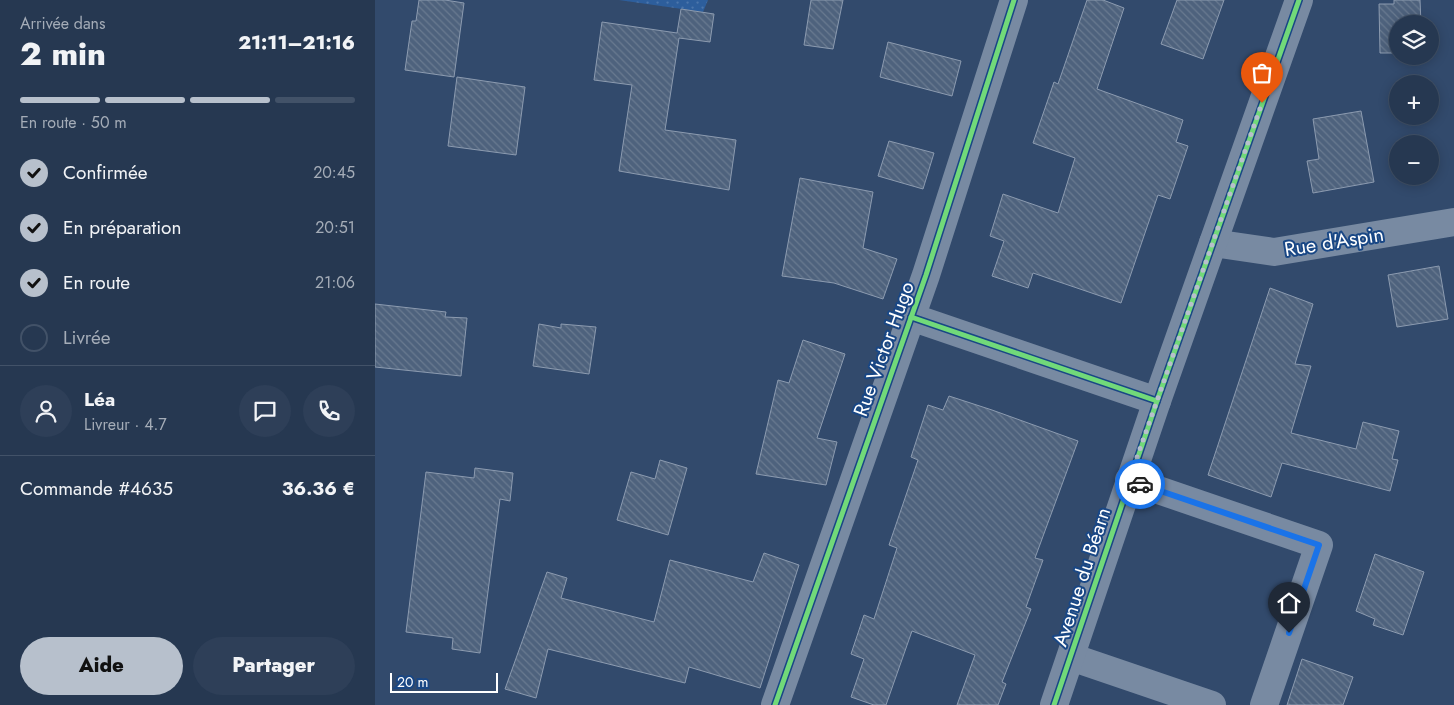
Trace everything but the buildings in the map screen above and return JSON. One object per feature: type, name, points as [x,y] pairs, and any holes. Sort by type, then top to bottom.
[{"type":"street","name":"Rue Victor Hugo","points":[[775,705],[926,275],[1014,0]]},
{"type":"street","name":"Avenue du Béarn","points":[[1055,705],[1129,480],[1299,0]]},
{"type":"street","name":"Rue d'Aspin","points":[[1213,242],[1274,252],[1454,222]]},
{"type":"street","points":[[911,317],[1157,401]]},
{"type":"street","points":[[1129,480],[1319,545],[1264,705]]},
{"type":"street","points":[[1071,657],[1212,705]]},
{"type":"shaded area","points":[[619,0],[708,0],[703,12]]},
{"type":"cycle path","points":[[775,705],[926,275],[1014,0]]},
{"type":"cycle path","points":[[1054,705],[1157,401],[1299,0]]},
{"type":"cycle path","points":[[911,317],[1157,401]]},
{"type":"way so far","points":[[1140,484],[1129,480],[1262,103]]},
{"type":"route","points":[[1140,484],[1319,545],[1289,633]]}]
